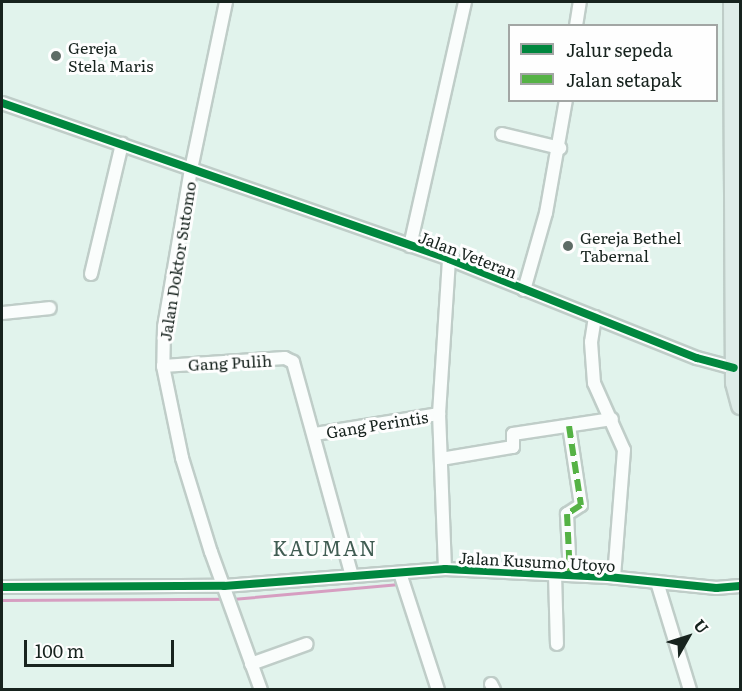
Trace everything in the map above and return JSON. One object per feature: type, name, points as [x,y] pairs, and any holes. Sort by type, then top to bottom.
[{"type":"main road","points":[[733,2],[737,372],[741,406]]},
{"type":"street","name":"Jalan Doktor Sutomo","points":[[226,2],[190,169],[164,327],[163,366],[182,458],[233,614],[261,690]]},
{"type":"street","points":[[410,246],[465,2]]},
{"type":"street","points":[[576,24],[580,2]]},
{"type":"street","points":[[524,290],[560,148],[566,102]]},
{"type":"street","name":"Jalan Veteran","points":[[2,104],[449,259],[737,372]]},
{"type":"street","points":[[502,134],[560,148]]},
{"type":"street","points":[[91,274],[122,144]]},
{"type":"street","points":[[445,569],[439,414],[449,259]]},
{"type":"street","points":[[2,313],[50,308]]},
{"type":"street","points":[[595,317],[591,366],[594,383],[624,450],[614,578]]},
{"type":"street","name":"Gang Pulih","points":[[163,366],[289,359],[296,369],[315,434]]},
{"type":"street","name":"Gang Perintis","points":[[315,434],[439,414]]},
{"type":"street","points":[[441,459],[513,447],[513,434],[612,419]]},
{"type":"street","points":[[569,426],[581,505],[567,514],[570,575]]},
{"type":"street","points":[[315,434],[352,576]]},
{"type":"street","name":"Jalan Kusumo Utoyo","points":[[2,587],[226,590],[352,576],[445,569],[614,578],[722,588],[741,586]]},
{"type":"street","points":[[400,573],[438,690]]},
{"type":"street","points":[[555,574],[557,644]]},
{"type":"street","points":[[657,582],[690,690]]},
{"type":"street","points":[[251,664],[307,644]]},
{"type":"waterway","points":[[232,599],[399,584]]},
{"type":"waterway","points":[[2,600],[226,599]]},
{"type":"marked path","points":[[569,426],[581,505],[567,514],[570,575]]},
{"type":"cycle path","points":[[2,103],[449,259],[697,358],[734,368]]},
{"type":"cycle path","points":[[2,587],[224,586],[445,569],[608,577],[716,588],[740,586]]},
{"type":"place","name":"Gereja Stela Maris","points":[[56,56]]},
{"type":"place","name":"Gereja Bethel Tabernal","points":[[568,246]]},
{"type":"district","name":"KAUMAN","points":[[325,547]]}]
